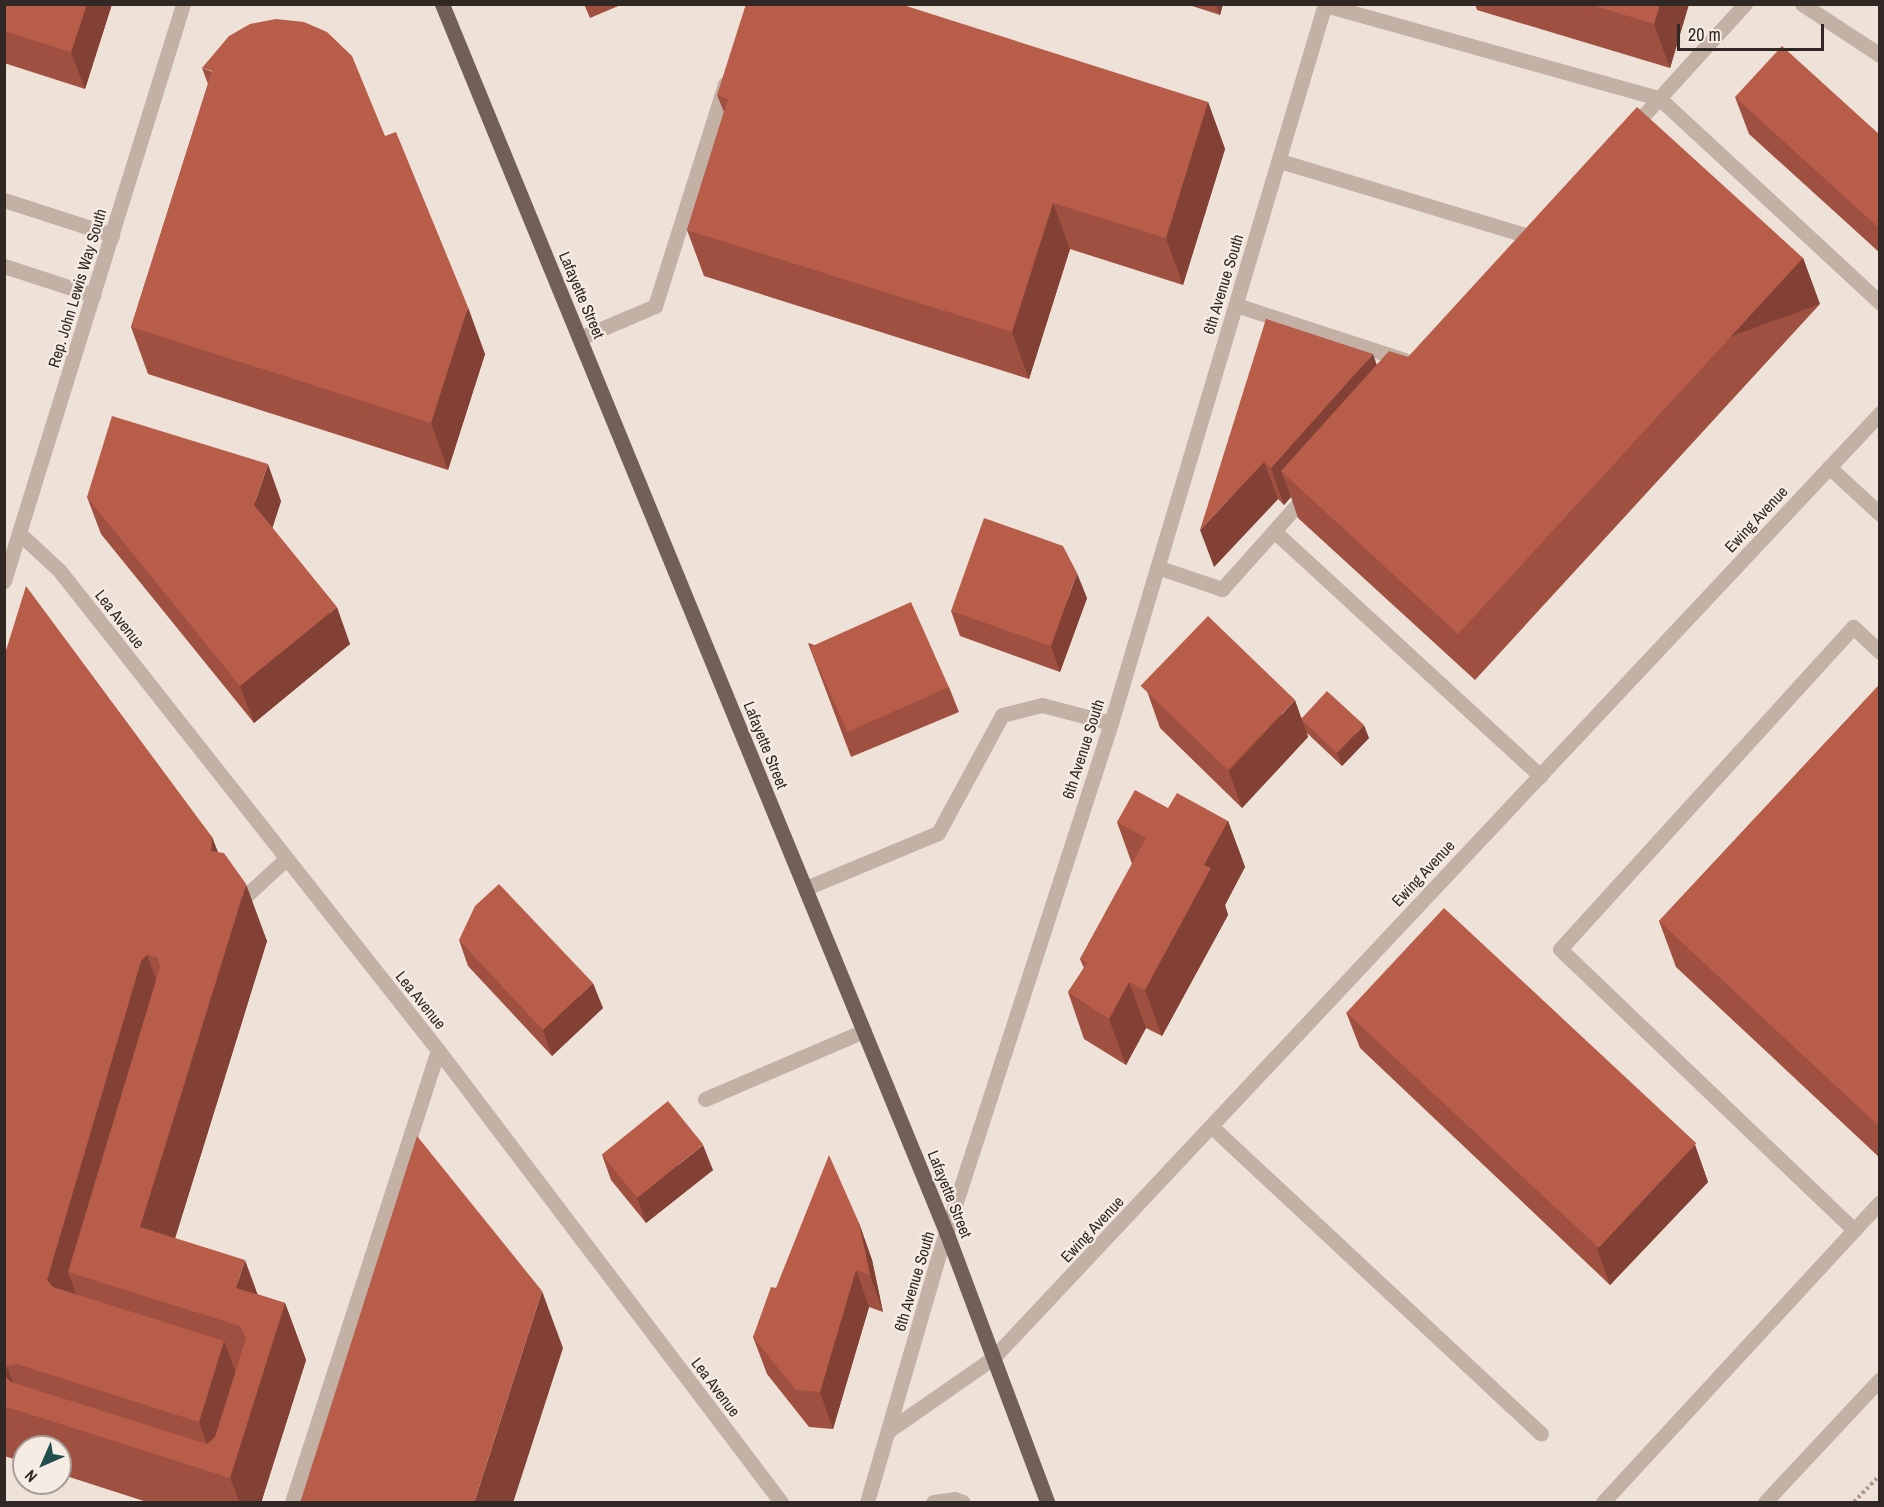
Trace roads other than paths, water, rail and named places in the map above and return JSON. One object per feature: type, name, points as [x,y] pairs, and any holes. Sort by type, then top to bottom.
[{"type":"main road","name":"Lafayette Street","points":[[439,7],[580,338],[947,1234],[1047,1503]]},
{"type":"street","name":"Rep. John Lewis Way South","points":[[4,581],[183,4]]},
{"type":"street","points":[[1620,142],[1745,4]]},
{"type":"street","points":[[1802,4],[1880,56]]},
{"type":"street","points":[[1325,5],[1659,98],[1880,303]]},
{"type":"street","name":"6th Avenue South","points":[[867,1503],[947,1234],[1111,723],[1325,5]]},
{"type":"street","points":[[580,338],[655,306],[729,72]]},
{"type":"street","points":[[1280,161],[1539,234],[1520,255]]},
{"type":"street","points":[[4,200],[112,235]]},
{"type":"street","points":[[4,266],[93,295]]},
{"type":"street","points":[[1236,305],[1422,366]]},
{"type":"street","name":"Ewing Avenue","points":[[888,1431],[993,1358],[1880,413]]},
{"type":"street","points":[[1829,467],[1880,514]]},
{"type":"street","points":[[1156,567],[1222,589],[1321,479]]},
{"type":"street","points":[[1274,531],[1540,776]]},
{"type":"street","name":"Lea Avenue","points":[[19,533],[59,570],[438,1050],[781,1503]]},
{"type":"street","points":[[1854,1230],[1560,949],[1853,627],[1880,652]]},
{"type":"street","points":[[806,888],[938,833],[1002,715],[1042,705],[1111,723]]},
{"type":"street","points":[[239,902],[286,859]]},
{"type":"street","points":[[705,1099],[864,1031]]},
{"type":"street","points":[[292,1503],[438,1050]]},
{"type":"street","points":[[1211,1126],[1541,1434]]},
{"type":"street","points":[[1603,1503],[1880,1202]]},
{"type":"street","points":[[1765,1503],[1880,1379]]},
{"type":"street","points":[[933,1503],[954,1499],[963,1503]]}]
